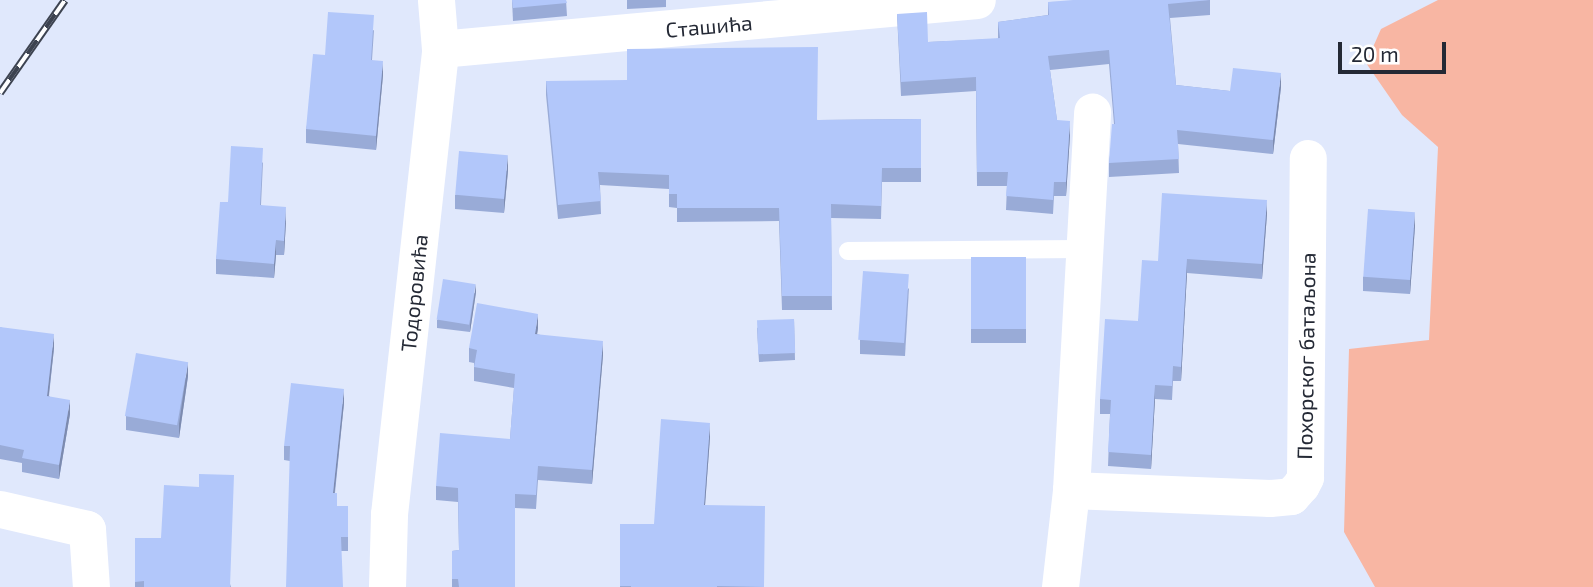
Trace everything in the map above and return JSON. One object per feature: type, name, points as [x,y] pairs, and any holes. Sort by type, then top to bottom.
[{"type":"street","name":"Тодоровића","points":[[387,587],[389,514],[440,49],[436,0]]},
{"type":"street","name":"Сташића","points":[[440,49],[977,0]]},
{"type":"street","points":[[1060,587],[1071,490],[1082,249],[1092,112]]},
{"type":"street","name":"Похорског батаљона","points":[[1071,490],[1270,498],[1291,496],[1301,485],[1305,477],[1308,158]]},
{"type":"street","points":[[0,509],[87,530],[91,587]]},
{"type":"lane","points":[[848,251],[1082,249]]},
{"type":"shaded area","points":[[1438,0],[1593,0],[1593,587],[1375,587],[1344,532],[1349,349],[1429,340],[1438,147],[1402,115],[1366,63],[1381,29]]},
{"type":"building","points":[[512,0],[566,0],[567,3],[513,8]]},
{"type":"building","points":[[1210,0],[1168,4],[1176,85],[1230,91],[1233,68],[1281,73],[1273,140],[1177,130],[1179,159],[1109,163],[1112,124],[1115,124],[1109,50],[1048,56],[1057,120],[1070,121],[1066,182],[1054,182],[1053,200],[1006,196],[1008,172],[977,172],[976,77],[901,82],[897,14],[927,12],[928,42],[1000,38],[998,22],[1049,15],[1048,2]]},
{"type":"building","points":[[328,12],[374,15],[371,60],[383,61],[376,136],[306,129],[313,54],[325,55]]},
{"type":"building","points":[[818,47],[817,120],[921,119],[921,168],[882,168],[881,206],[831,204],[832,296],[782,296],[779,208],[677,208],[677,194],[669,194],[669,175],[598,172],[601,201],[558,205],[546,81],[627,80],[627,49]]},
{"type":"building","points":[[231,146],[263,148],[260,205],[286,207],[284,241],[276,240],[274,264],[216,259],[220,202],[228,202]]},
{"type":"building","points":[[459,151],[508,155],[504,199],[455,195]]},
{"type":"building","points":[[1162,193],[1267,200],[1262,264],[1187,259],[1181,367],[1173,366],[1172,386],[1155,385],[1151,455],[1108,452],[1111,400],[1100,399],[1105,319],[1138,321],[1142,260],[1158,261]]},
{"type":"building","points":[[1368,209],[1415,212],[1410,280],[1363,277]]},
{"type":"building","points":[[971,257],[1026,257],[1026,329],[971,329]]},
{"type":"building","points":[[863,271],[909,274],[904,343],[858,340]]},
{"type":"building","points":[[443,279],[476,284],[469,325],[437,319]]},
{"type":"building","points":[[477,303],[538,314],[535,334],[603,341],[592,470],[538,466],[536,495],[515,494],[515,587],[459,587],[458,579],[452,579],[452,551],[459,550],[458,488],[436,486],[440,433],[510,439],[515,374],[474,367],[477,350],[469,348]]},
{"type":"building","points":[[794,319],[795,353],[758,354],[757,320]]},
{"type":"building","points":[[0,327],[54,334],[47,396],[70,400],[59,465],[22,458],[24,450],[0,445]]},
{"type":"building","points":[[136,353],[188,362],[177,425],[125,416]]},
{"type":"building","points":[[291,383],[344,389],[333,493],[337,493],[337,506],[348,506],[348,537],[341,537],[343,587],[286,587],[290,446],[284,446]]},
{"type":"building","points":[[661,419],[710,423],[704,505],[765,506],[764,587],[620,586],[620,524],[654,524]]},
{"type":"building","points":[[199,474],[234,475],[230,587],[144,587],[144,581],[135,582],[135,538],[161,538],[164,485],[199,487]]},
{"type":"railway","points":[[0,93],[65,0]]}]
